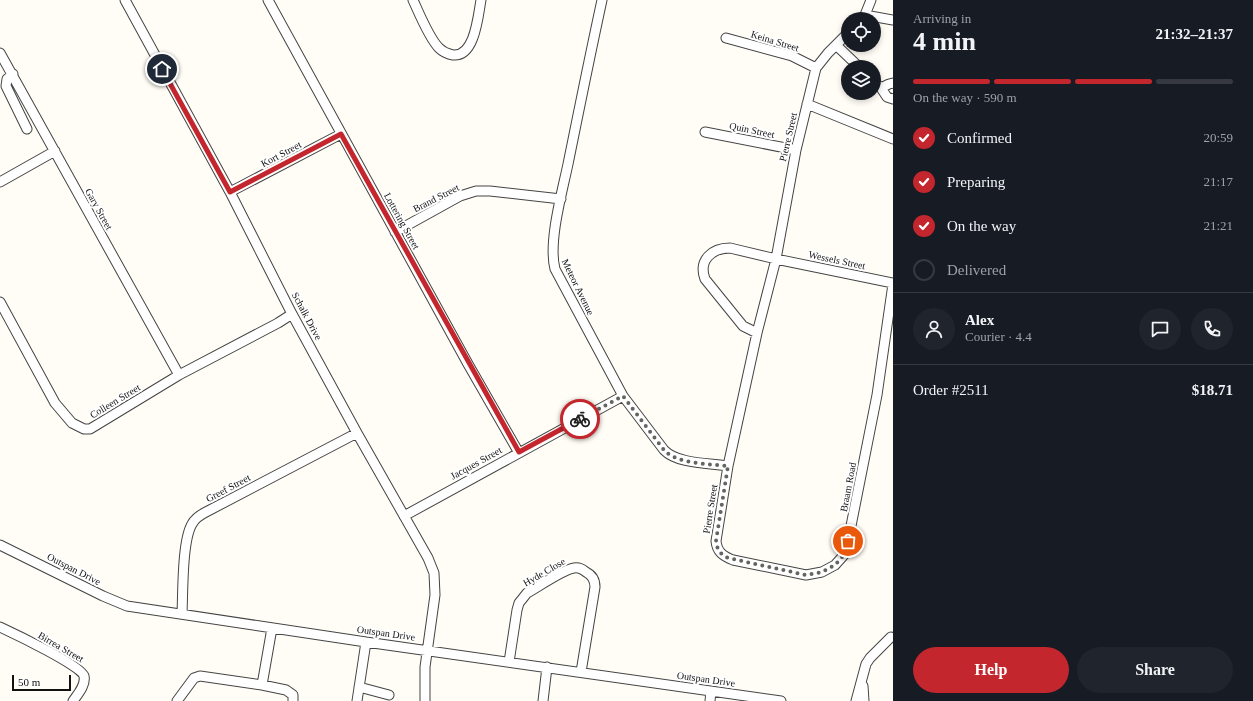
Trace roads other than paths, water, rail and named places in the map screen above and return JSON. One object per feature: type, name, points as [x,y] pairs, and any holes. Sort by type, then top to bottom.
[{"type":"street","name":"Schalk Drive","points":[[124,0],[230,192],[292,314],[428,558],[434,573],[434,605],[424,667],[425,701]]},
{"type":"street","name":"Lottering Street","points":[[268,0],[395,232],[519,452]]},
{"type":"street","points":[[413,0],[427,29],[439,48],[445,52],[458,55],[464,53],[473,40],[481,0]]},
{"type":"street","name":"Meteor Avenue","points":[[602,0],[561,199],[553,242],[552,259],[555,269],[623,396],[664,450],[670,456],[679,459],[728,466]]},
{"type":"street","points":[[866,12],[872,0]]},
{"type":"street","points":[[881,19],[893,20]]},
{"type":"street","name":"Keina Street","points":[[726,38],[792,56],[816,68]]},
{"type":"street","name":"Pierre Street","points":[[717,547],[717,535],[728,466],[757,333],[776,259],[796,150],[807,104],[816,68],[841,40]]},
{"type":"street","points":[[836,45],[852,60]]},
{"type":"street","name":"Gary Street","points":[[0,53],[179,375]]},
{"type":"street","points":[[13,74],[7,79],[6,86],[27,128]]},
{"type":"street","points":[[881,85],[893,83]]},
{"type":"street","points":[[881,90],[887,98],[893,99]]},
{"type":"street","points":[[807,104],[893,138]]},
{"type":"street","name":"Quin Street","points":[[705,132],[796,150]]},
{"type":"street","name":"Kort Street","points":[[230,192],[341,134]]},
{"type":"street","points":[[0,182],[55,152]]},
{"type":"street","name":"Brand Street","points":[[395,232],[460,196],[476,191],[490,191],[561,199]]},
{"type":"street","points":[[757,333],[743,326],[715,293],[704,279],[702,266],[712,252],[724,248],[730,248],[776,259]]},
{"type":"street","name":"Wessels Street","points":[[776,259],[893,284]]},
{"type":"street","name":"Braam Road","points":[[717,547],[724,556],[733,560],[806,575],[822,572],[835,565],[844,555],[877,396],[893,284]]},
{"type":"street","name":"Colleen Street","points":[[0,302],[55,403],[72,423],[77,427],[84,429],[90,429],[179,375],[278,323],[292,314]]},
{"type":"street","name":"Jacques Street","points":[[404,516],[623,396]]},
{"type":"street","name":"Greef Street","points":[[182,614],[187,536],[192,523],[206,512],[357,433]]},
{"type":"street","name":"Outspan Drive","points":[[0,545],[120,604],[134,607],[427,651],[781,701]]},
{"type":"street","name":"Hyde Close","points":[[508,662],[517,610],[523,598],[527,593],[563,572],[572,568],[580,568],[590,574],[595,587],[582,672]]},
{"type":"street","name":"Birrea Street","points":[[0,627],[78,668],[84,676],[84,682],[73,701]]},
{"type":"street","points":[[262,685],[272,628]]},
{"type":"street","points":[[856,701],[866,664],[891,637]]},
{"type":"street","points":[[357,701],[366,642]]},
{"type":"street","points":[[543,701],[547,667]]},
{"type":"street","points":[[177,701],[194,678],[198,676],[262,685],[289,691],[293,695],[293,701]]},
{"type":"street","points":[[862,681],[864,701]]},
{"type":"street","points":[[359,687],[389,694]]},
{"type":"street","points":[[710,701],[711,691]]}]
